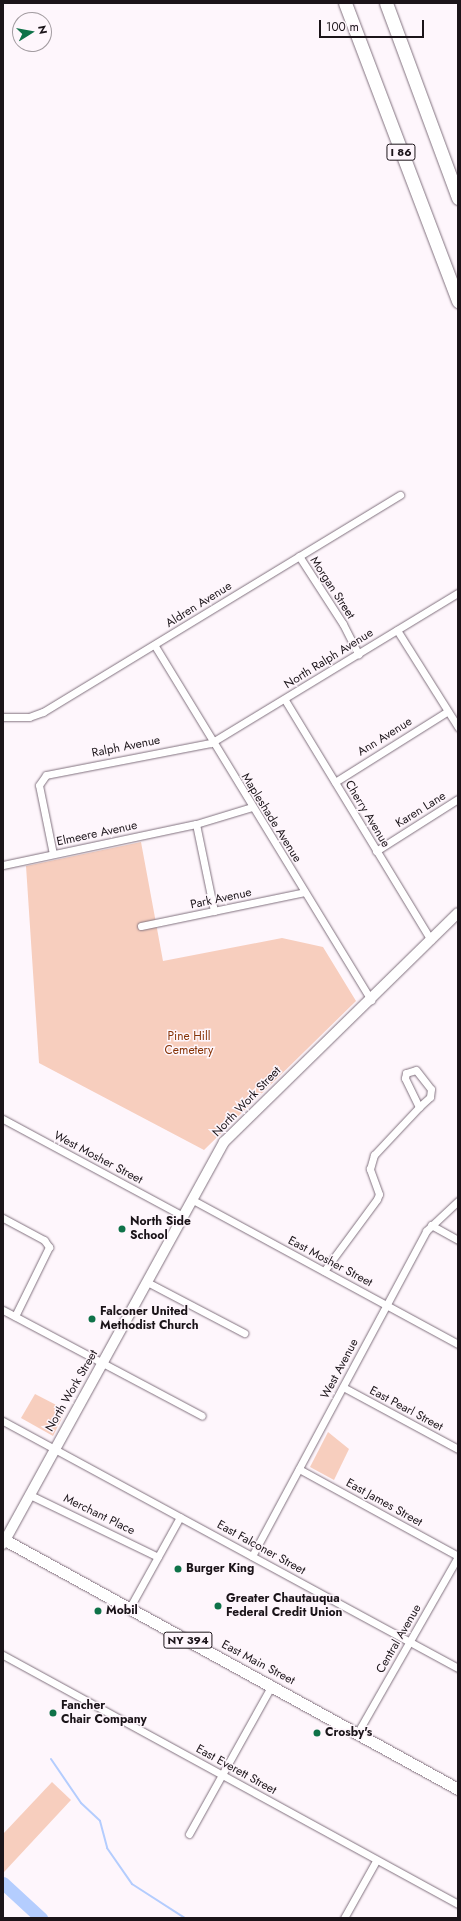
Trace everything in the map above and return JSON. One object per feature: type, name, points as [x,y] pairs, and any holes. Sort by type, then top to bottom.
[{"type":"highway","name":"I 86","points":[[345,3],[458,301]]},
{"type":"highway","points":[[386,3],[458,198]]},
{"type":"main road","name":"East Main Street","points":[[4,1541],[272,1685],[458,1789]]},
{"type":"main road","name":"East Main Street","points":[[371,1740],[458,1784]]},
{"type":"street","name":"Aldren Avenue","points":[[3,717],[29,717],[44,712],[155,646],[400,495]]},
{"type":"street","name":"Morgan Street","points":[[299,556],[343,624],[358,654]]},
{"type":"street","name":"North Ralph Avenue","points":[[211,743],[285,700],[458,593]]},
{"type":"street","points":[[398,630],[458,727]]},
{"type":"street","name":"Mapleshade Avenue","points":[[155,646],[211,743],[305,892],[370,1000]]},
{"type":"street","name":"Cherry Avenue","points":[[285,700],[376,852],[431,940]]},
{"type":"street","name":"Ann Avenue","points":[[335,782],[448,711]]},
{"type":"street","name":"Ralph Avenue","points":[[53,854],[39,785],[46,775],[211,743]]},
{"type":"street","name":"Karen Lane","points":[[376,852],[458,800]]},
{"type":"street","name":"Elmeere Avenue","points":[[3,865],[196,824],[252,807]]},
{"type":"street","points":[[196,824],[214,911]]},
{"type":"street","name":"Park Avenue","points":[[141,926],[305,892]]},
{"type":"street","name":"North Work Street","points":[[4,1541],[103,1363],[183,1216],[191,1198],[224,1142],[458,913]]},
{"type":"street","points":[[324,1271],[377,1199],[370,1169],[374,1155],[419,1107],[431,1093],[416,1070],[406,1073],[405,1078],[419,1107]]},
{"type":"street","name":"West Mosher Street","points":[[4,1121],[183,1216]]},
{"type":"street","name":"East Mosher Street","points":[[191,1198],[458,1344]]},
{"type":"street","name":"West Avenue","points":[[252,1556],[431,1225],[458,1201]]},
{"type":"street","points":[[3,1218],[44,1240],[49,1247],[16,1316]]},
{"type":"street","points":[[431,1225],[458,1240]]},
{"type":"street","points":[[147,1282],[244,1333]]},
{"type":"street","points":[[3,1310],[202,1416]]},
{"type":"street","name":"East Pearl Street","points":[[343,1387],[458,1449]]},
{"type":"street","name":"East Falconer Street","points":[[3,1421],[458,1668]]},
{"type":"street","name":"East James Street","points":[[299,1469],[458,1556]]},
{"type":"street","name":"Merchant Place","points":[[30,1495],[158,1557]]},
{"type":"street","points":[[129,1609],[180,1517]]},
{"type":"street","name":"Central Avenue","points":[[358,1732],[411,1642],[458,1556]]},
{"type":"street","name":"East Everett Street","points":[[3,1655],[223,1775],[376,1861],[458,1904]]},
{"type":"street","points":[[189,1834],[272,1685]]},
{"type":"street","points":[[344,1918],[376,1861]]},
{"type":"green space","name":"Pine Hill Cemetery","points":[[141,842],[163,961],[282,938],[323,947],[356,1001],[204,1150],[39,1063],[26,866]]},
{"type":"green space","points":[[35,1394],[66,1410],[53,1436],[21,1418]]},
{"type":"green space","points":[[328,1432],[349,1449],[334,1480],[310,1467]]},
{"type":"green space","points":[[52,1782],[71,1800],[4,1872],[3,1834]]},
{"type":"waterway","points":[[51,1759],[81,1803],[100,1821],[107,1848],[132,1884],[185,1918]]},
{"type":"waterway","points":[[3,1883],[41,1918]]},
{"type":"place","name":"North Side School","points":[[122,1229]]},
{"type":"place","name":"Falconer United Methodist Church","points":[[92,1319]]},
{"type":"place","name":"Burger King","points":[[178,1569]]},
{"type":"place","name":"Greater Chautauqua Federal Credit Union","points":[[218,1606]]},
{"type":"place","name":"Mobil","points":[[98,1611]]},
{"type":"place","name":"Fancher Chair Company","points":[[53,1713]]},
{"type":"place","name":"Crosby's","points":[[317,1733]]}]
